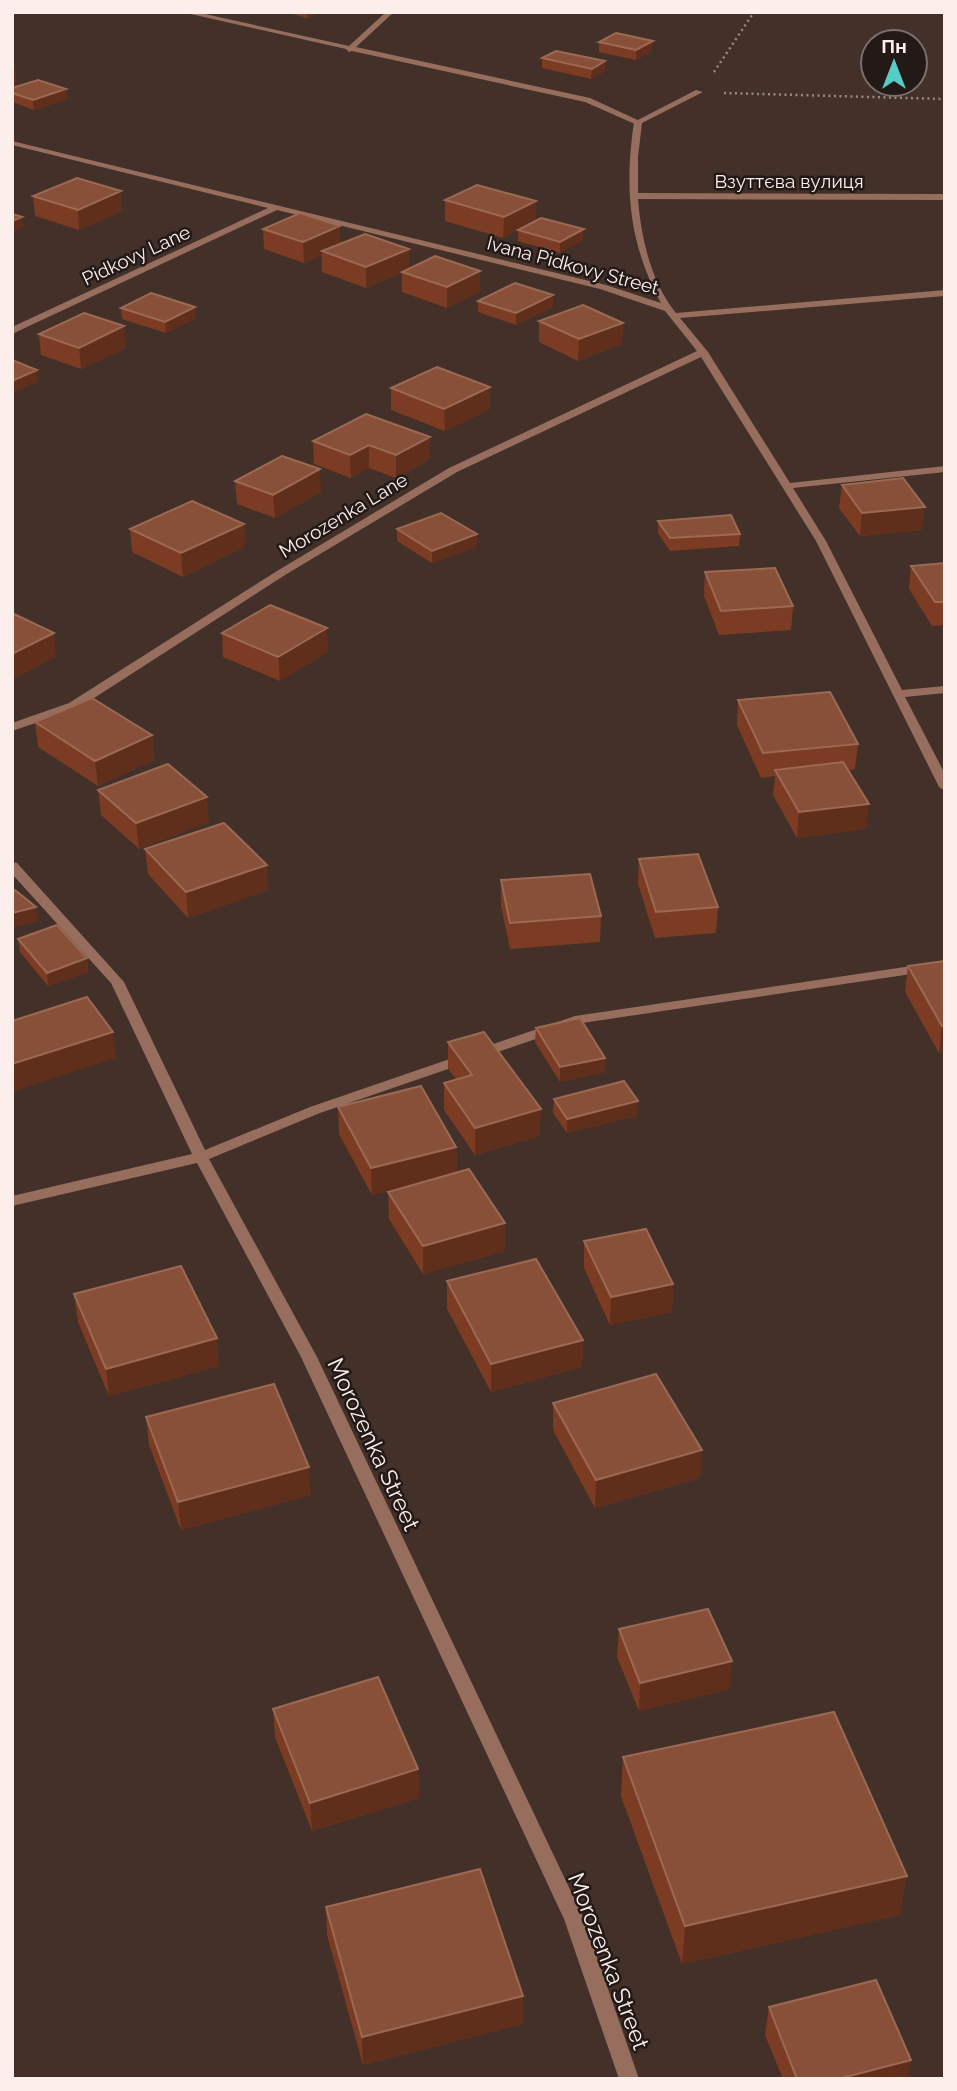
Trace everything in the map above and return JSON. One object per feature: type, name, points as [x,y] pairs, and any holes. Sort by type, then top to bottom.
[{"type":"street","points":[[185,12],[587,100],[638,122],[699,92]]},
{"type":"street","points":[[349,50],[391,12]]},
{"type":"street","points":[[638,122],[631,161],[634,196],[646,265],[671,313],[945,293]]},
{"type":"street","name":"Ivana Pidkovy Street","points":[[12,143],[603,287],[671,313],[703,352],[821,541],[945,787]]},
{"type":"street","name":"Взуттєва вулиця","points":[[634,196],[945,197]]},
{"type":"street","name":"Pidkovy Lane","points":[[12,331],[274,208]]},
{"type":"street","name":"Morozenka Lane","points":[[12,727],[73,706],[281,573],[453,470],[703,352]]},
{"type":"street","points":[[786,486],[945,469]]},
{"type":"street","points":[[898,694],[945,689]]},
{"type":"street","name":"Morozenka Street","points":[[12,866],[117,982],[201,1157],[309,1357],[574,1919],[629,2079]]},
{"type":"street","points":[[12,1201],[201,1157],[315,1110],[580,1019],[945,965]]},
{"type":"path","points":[[699,92],[754,12]]},
{"type":"path","points":[[699,92],[945,100]]},
{"type":"building","points":[[616,33],[653,41],[636,50],[599,42]]},
{"type":"building","points":[[556,51],[605,61],[592,69],[542,58]]},
{"type":"building","points":[[38,80],[66,89],[33,100],[12,93],[12,88]]},
{"type":"building","points":[[77,178],[121,191],[78,210],[33,196]]},
{"type":"building","points":[[477,185],[536,201],[504,217],[445,200]]},
{"type":"building","points":[[300,213],[340,226],[303,242],[263,229]]},
{"type":"building","points":[[12,214],[22,217],[12,221]]},
{"type":"building","points":[[541,218],[584,229],[560,242],[518,230]]},
{"type":"building","points":[[365,234],[409,249],[366,267],[322,251]]},
{"type":"building","points":[[435,256],[480,271],[447,287],[402,272]]},
{"type":"building","points":[[515,283],[553,295],[516,313],[478,301]]},
{"type":"building","points":[[151,293],[195,307],[165,322],[121,308]]},
{"type":"building","points":[[583,305],[623,323],[579,339],[539,321]]},
{"type":"building","points":[[84,313],[124,326],[79,348],[39,334]]},
{"type":"building","points":[[12,360],[37,370],[12,381]]},
{"type":"building","points":[[437,367],[490,387],[444,409],[391,388]]},
{"type":"building","points":[[366,414],[430,437],[396,455],[369,445],[350,455],[313,441]]},
{"type":"building","points":[[282,456],[320,469],[273,495],[235,481]]},
{"type":"building","points":[[903,478],[925,507],[862,513],[842,485]]},
{"type":"building","points":[[192,501],[244,524],[181,553],[130,529]]},
{"type":"building","points":[[441,513],[477,534],[432,551],[397,529]]},
{"type":"building","points":[[731,515],[740,534],[670,538],[658,521]]},
{"type":"building","points":[[945,563],[945,602],[935,602],[911,566]]},
{"type":"building","points":[[775,568],[793,606],[721,611],[705,572]]},
{"type":"building","points":[[270,605],[327,628],[278,657],[222,633]]},
{"type":"building","points":[[12,613],[54,633],[12,654]]},
{"type":"building","points":[[830,692],[858,744],[763,753],[738,700]]},
{"type":"building","points":[[92,698],[152,735],[95,761],[35,722]]},
{"type":"building","points":[[843,762],[869,804],[799,812],[775,770]]},
{"type":"building","points":[[168,764],[207,797],[136,823],[98,790]]},
{"type":"building","points":[[224,823],[267,865],[186,892],[145,849]]},
{"type":"building","points":[[698,854],[718,907],[656,912],[639,859]]},
{"type":"building","points":[[590,874],[601,916],[510,923],[501,880]]},
{"type":"building","points":[[15,890],[36,907],[12,913],[12,891]]},
{"type":"building","points":[[57,925],[87,958],[47,973],[18,939]]},
{"type":"building","points":[[945,961],[945,1026],[942,1026],[908,966]]},
{"type":"building","points":[[87,997],[113,1032],[12,1064],[12,1021]]},
{"type":"building","points":[[580,1018],[605,1058],[560,1067],[536,1028]]},
{"type":"building","points":[[484,1032],[541,1109],[475,1128],[444,1083],[472,1075],[448,1042]]},
{"type":"building","points":[[624,1081],[638,1101],[567,1119],[554,1099]]},
{"type":"building","points":[[421,1086],[456,1147],[371,1168],[338,1107]]},
{"type":"building","points":[[469,1169],[505,1223],[423,1246],[388,1192]]},
{"type":"building","points":[[646,1229],[673,1284],[611,1297],[584,1241]]},
{"type":"building","points":[[536,1259],[583,1340],[491,1364],[447,1281]]},
{"type":"building","points":[[181,1266],[217,1338],[106,1369],[74,1294]]},
{"type":"building","points":[[656,1374],[702,1450],[596,1480],[553,1403]]},
{"type":"building","points":[[274,1384],[309,1467],[178,1502],[146,1417]]},
{"type":"building","points":[[708,1609],[732,1661],[640,1683],[619,1629]]},
{"type":"building","points":[[378,1677],[418,1769],[310,1803],[273,1709]]},
{"type":"building","points":[[834,1712],[907,1876],[685,1926],[623,1757]]},
{"type":"building","points":[[480,1869],[523,1996],[362,2037],[326,1907]]},
{"type":"building","points":[[876,1980],[911,2060],[838,2079],[797,2079],[769,2007]]}]
